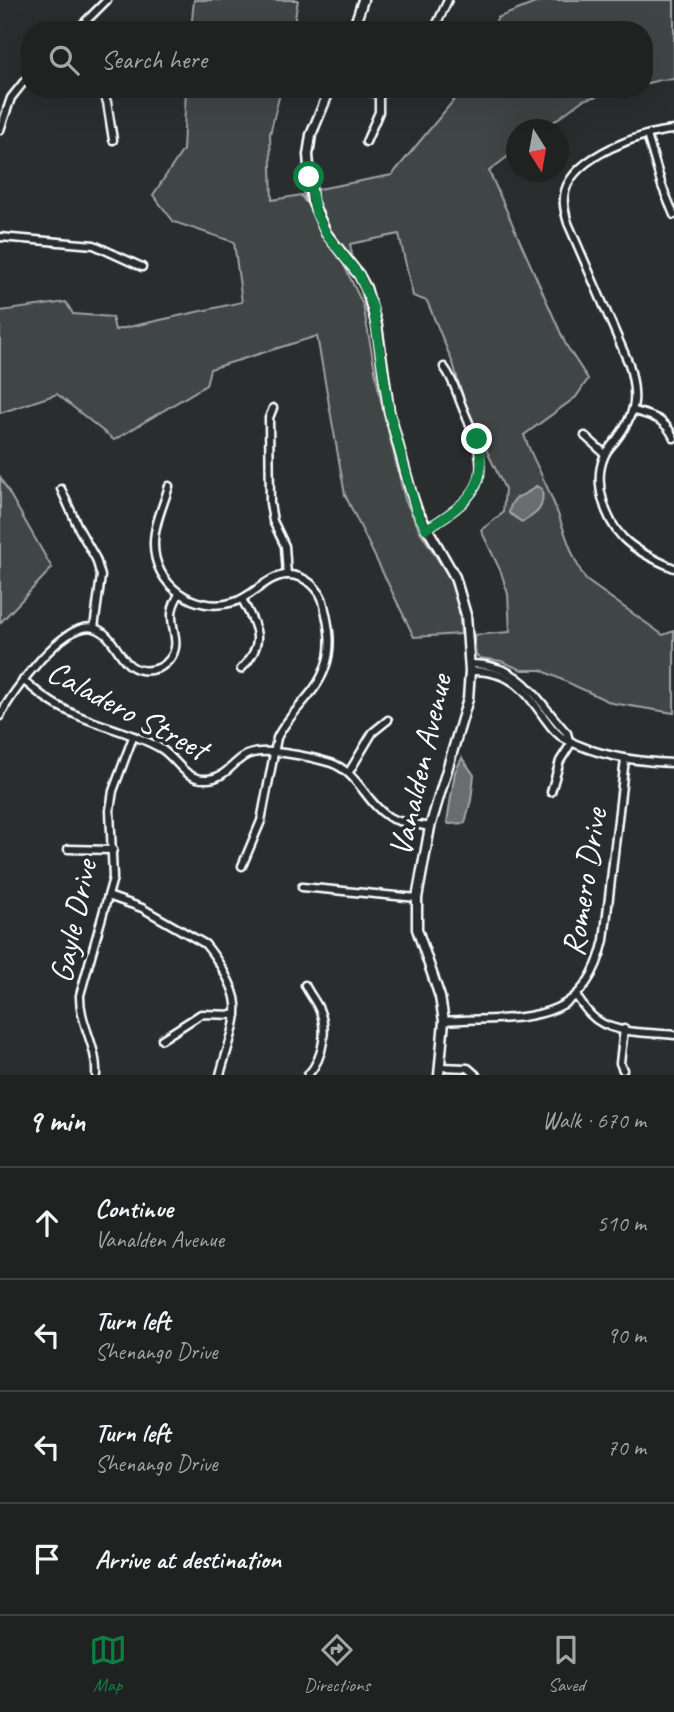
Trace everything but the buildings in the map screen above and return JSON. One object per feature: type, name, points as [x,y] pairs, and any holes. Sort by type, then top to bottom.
[{"type":"main road","points":[[356,21],[363,0]]},
{"type":"main road","name":"Vanalden Avenue","points":[[326,98],[311,135],[309,177],[312,201],[326,233],[366,288],[377,326],[389,411],[416,510],[455,577],[463,600],[469,667],[468,699],[430,827],[417,898],[417,929],[440,997],[444,1021],[440,1071]]},
{"type":"street","points":[[86,21],[107,0]]},
{"type":"street","points":[[438,21],[448,0]]},
{"type":"street","points":[[0,130],[11,98],[21,85]]},
{"type":"street","points":[[105,98],[113,140]]},
{"type":"street","points":[[366,142],[376,123],[379,98]]},
{"type":"street","points":[[674,130],[647,135],[616,146],[581,168],[571,179],[564,202],[568,223],[629,364],[636,399],[634,411],[605,454],[600,485],[603,502],[623,538],[637,549],[674,568]]},
{"type":"street","points":[[647,135],[674,215]]},
{"type":"street","points":[[0,237],[94,245],[142,267]]},
{"type":"street","points":[[426,529],[467,501],[479,478],[481,461],[477,439],[453,379],[444,367]]},
{"type":"street","points":[[273,408],[269,418],[270,503],[285,546],[287,575]]},
{"type":"street","points":[[634,411],[663,421],[674,438]]},
{"type":"street","points":[[585,436],[605,454]]},
{"type":"street","points":[[169,486],[153,543],[161,573],[179,594],[198,604],[217,605],[242,599],[273,579],[287,575],[309,581],[323,600],[330,640],[325,669],[319,681],[282,728],[274,753],[258,833],[242,866]]},
{"type":"street","points":[[61,489],[96,559],[101,576],[94,628]]},
{"type":"street","points":[[0,716],[23,680],[67,635],[76,630],[94,628],[106,635],[131,667],[139,670],[156,669],[173,654],[176,638],[172,613],[179,594]]},
{"type":"street","points":[[241,669],[254,654],[259,636],[242,599]]},
{"type":"street","points":[[469,667],[493,665],[524,681],[567,733],[570,741],[560,761],[551,792]]},
{"type":"street","name":"Caladero Street","points":[[23,680],[64,709],[159,747],[183,771],[199,779],[219,776],[253,752],[274,753],[333,764],[349,772]]},
{"type":"street","points":[[388,720],[373,732],[349,772],[386,815],[430,827]]},
{"type":"street","name":"Gayle Drive","points":[[96,1075],[96,1061],[79,1007],[80,995],[113,878],[110,810],[113,790],[133,737]]},
{"type":"street","points":[[570,741],[625,759],[674,763]]},
{"type":"street","name":"Romero Drive","points":[[444,1021],[548,1012],[577,997],[590,981],[599,964],[604,940],[625,759]]},
{"type":"street","points":[[68,849],[113,850]]},
{"type":"street","points":[[302,887],[417,898]]},
{"type":"street","points":[[108,896],[142,908],[205,944],[213,953],[234,993],[236,1015],[220,1075]]},
{"type":"street","points":[[305,985],[320,1014],[323,1040],[320,1055],[307,1075]]},
{"type":"street","points":[[577,997],[592,1017],[601,1023],[624,1029],[674,1035]]},
{"type":"street","points":[[162,1040],[201,1014],[236,1015]]},
{"type":"street","points":[[623,1070],[620,1063],[624,1029]]},
{"type":"street","name":"Vanalden Avenue","points":[[440,1071],[468,1068],[476,1075]]},
{"type":"shaded area","points":[[194,0],[298,0],[294,21],[192,21]]},
{"type":"shaded area","points":[[543,0],[674,0],[674,79],[653,82],[653,21],[496,21],[497,18]]},
{"type":"shaded area","points":[[186,98],[279,98],[270,134],[272,200],[301,195],[305,202],[303,192],[392,175],[456,98],[590,98],[583,100],[557,119],[506,119],[506,158],[489,171],[566,345],[588,379],[576,397],[524,435],[586,580],[663,635],[674,631],[674,713],[612,703],[541,670],[522,670],[476,655],[474,635],[510,632],[508,594],[501,572],[481,530],[503,513],[505,489],[464,403],[454,366],[427,301],[413,296],[399,234],[350,244],[352,255],[343,263],[363,305],[380,397],[405,500],[458,598],[461,634],[414,637],[345,495],[317,336],[210,369],[206,385],[114,440],[57,394],[0,413],[0,311],[66,302],[73,314],[112,317],[115,330],[242,302],[234,242],[174,222],[153,195],[183,150]]},
{"type":"shaded area","points":[[0,477],[52,568],[0,623]]},
{"type":"shaded area","points":[[536,486],[542,489],[541,506],[536,513],[522,522],[509,513],[511,506],[516,499]]},
{"type":"shaded area","points":[[462,758],[474,775],[471,800],[465,823],[449,824],[447,822],[455,772]]},
{"type":"waterway","points":[[454,1071],[466,1075]]},
{"type":"route","points":[[309,177],[316,214],[328,237],[359,275],[373,307],[389,411],[416,510],[426,529],[458,509],[475,488],[481,461],[477,439]]}]
